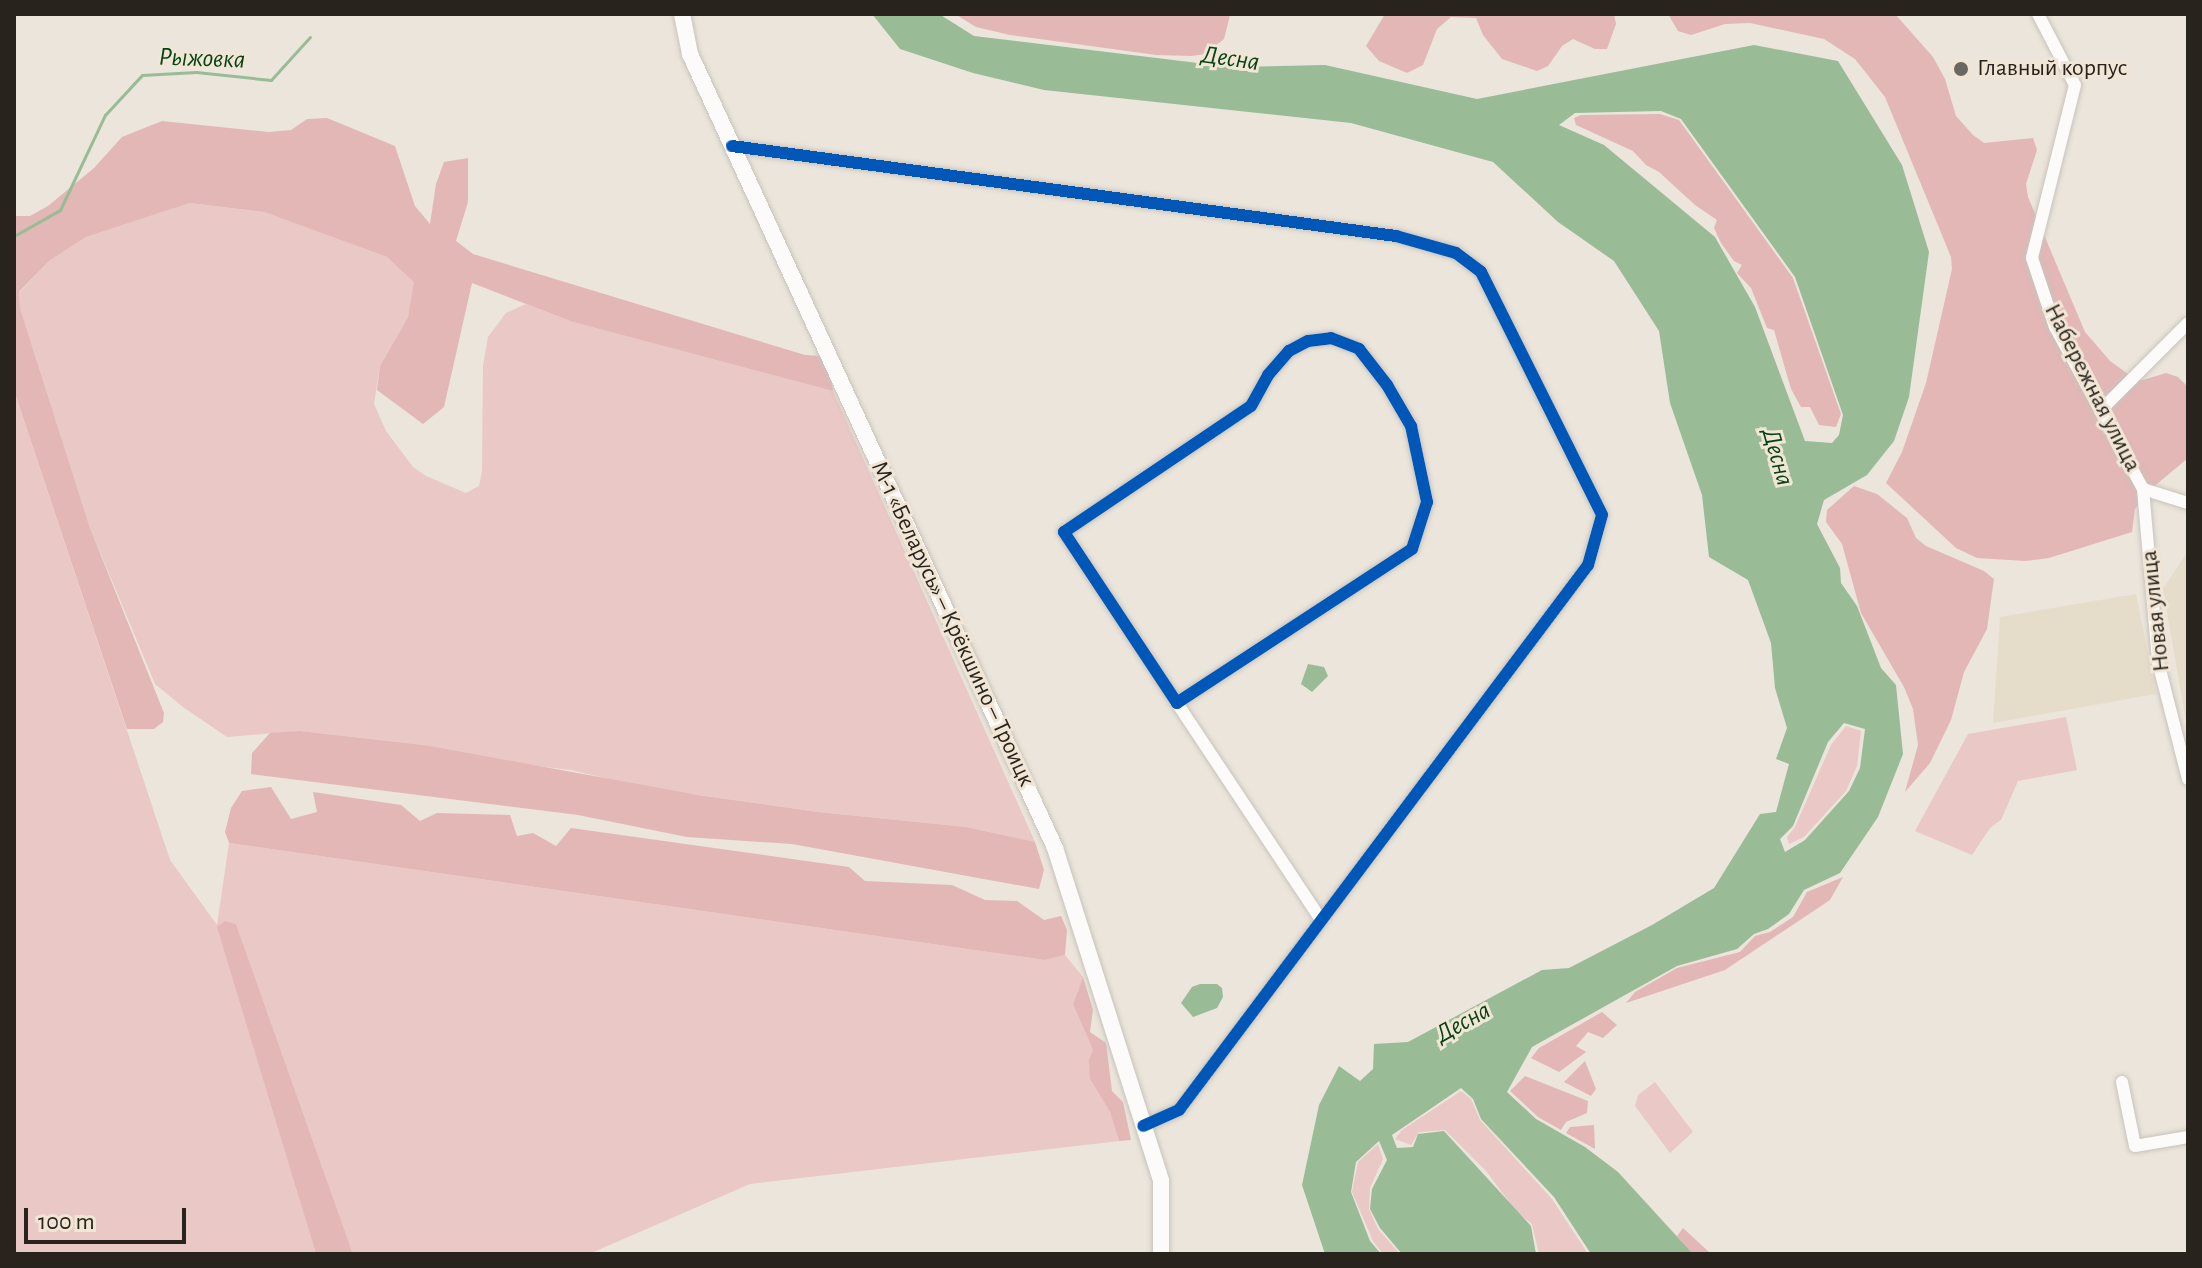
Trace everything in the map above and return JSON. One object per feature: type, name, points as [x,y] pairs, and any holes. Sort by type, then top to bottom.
[{"type":"main road","name":"М-1 «Беларусь» – Крёкшино – Троицк","points":[[682,14],[690,54],[1055,848],[1161,1181],[1161,1254]]},
{"type":"street","name":"Набережная улица","points":[[2038,14],[2075,85],[2032,258],[2055,327],[2143,489]]},
{"type":"street","points":[[732,146],[1396,236],[1456,253],[1481,272],[1602,515],[1588,565],[1179,1110],[1143,1126]]},
{"type":"street","points":[[2100,411],[2188,323]]},
{"type":"street","points":[[1177,703],[1412,549],[1427,502],[1411,426],[1387,385],[1359,349],[1331,338],[1308,341],[1289,351],[1268,375],[1251,406],[1064,532],[1177,703],[1321,920]]},
{"type":"street","points":[[2143,489],[2188,503]]},
{"type":"street","name":"Новая улица","points":[[2143,489],[2158,662],[2188,779]]},
{"type":"street","points":[[2122,1082],[2135,1146],[2188,1137]]},
{"type":"shaded area","points":[[955,14],[1230,15],[1224,39],[1205,54],[1192,56],[1156,55],[1010,35],[976,27]]},
{"type":"shaded area","points":[[1385,14],[1614,14],[1616,24],[1607,49],[1595,49],[1573,39],[1562,46],[1548,66],[1537,71],[1502,59],[1483,35],[1476,18],[1451,17],[1437,29],[1423,65],[1407,73],[1379,61],[1366,46]]},
{"type":"shaded area","points":[[1668,14],[1895,14],[1933,57],[1945,79],[1956,116],[1973,135],[1984,143],[2033,138],[2037,150],[2026,184],[2028,197],[2085,332],[2110,361],[2131,376],[2143,380],[2166,373],[2178,377],[2188,387],[2188,458],[2151,489],[2135,509],[2132,532],[2049,558],[2025,561],[1977,558],[1956,548],[1886,483],[1902,452],[1926,383],[1952,269],[1951,257],[1885,97],[1855,59],[1824,39],[1750,23],[1725,24],[1691,35],[1678,31]]},
{"type":"shaded area","points":[[1660,114],[1679,120],[1793,278],[1841,414],[1836,427],[1819,425],[1810,407],[1801,407],[1791,389],[1774,330],[1767,328],[1751,288],[1737,273],[1742,265],[1734,261],[1721,243],[1714,228],[1717,220],[1695,205],[1659,172],[1646,165],[1633,151],[1576,125],[1574,118],[1581,115]]},
{"type":"shaded area","points":[[327,118],[395,146],[415,206],[430,224],[436,184],[444,162],[468,158],[468,202],[456,241],[473,254],[805,355],[822,356],[829,366],[833,391],[573,322],[472,283],[444,407],[423,424],[377,390],[380,366],[408,317],[414,282],[387,257],[264,212],[190,203],[86,237],[49,261],[19,292],[20,308],[90,528],[164,713],[163,722],[154,729],[127,729],[14,390],[14,216],[30,216],[48,206],[94,168],[122,137],[162,121],[269,132],[291,130],[307,119]]},
{"type":"shaded area","points":[[190,203],[264,212],[387,257],[415,282],[408,317],[380,366],[374,404],[386,431],[413,467],[466,493],[479,486],[482,471],[483,366],[488,337],[506,313],[526,304],[573,322],[833,391],[1035,842],[966,827],[818,812],[642,787],[571,770],[504,762],[424,745],[300,731],[227,737],[183,707],[155,684],[90,528],[20,308],[19,293],[49,261],[86,237]]},
{"type":"shaded area","points":[[14,390],[170,860],[217,925],[229,843],[1045,960],[1065,955],[1083,977],[1073,1004],[1093,1050],[1090,1079],[1110,1112],[1119,1141],[750,1184],[589,1254],[353,1254],[236,924],[225,922],[218,927],[316,1254],[14,1254]]},
{"type":"shaded area","points":[[1854,486],[1877,494],[1907,518],[1916,538],[1926,546],[1984,571],[1994,579],[1987,629],[1964,672],[1951,720],[1930,763],[1905,792],[1918,745],[1913,709],[1904,687],[1861,613],[1842,544],[1826,522],[1827,510]]},
{"type":"shaded area","points":[[2188,551],[2188,733],[2163,589]]},
{"type":"shaded area","points":[[2136,594],[2156,694],[1993,723],[2000,617]]},
{"type":"shaded area","points":[[2066,717],[2077,770],[2018,781],[2001,820],[1990,828],[1972,855],[1915,831],[1968,734]]},
{"type":"shaded area","points":[[1846,726],[1861,731],[1857,766],[1846,791],[1804,837],[1789,844],[1787,837],[1795,827],[1831,745]]},
{"type":"shaded area","points":[[300,731],[424,745],[698,795],[818,812],[966,827],[1035,842],[1044,870],[1039,889],[792,844],[687,837],[578,815],[251,774],[252,753],[270,733]]},
{"type":"shaded area","points":[[271,787],[291,819],[317,812],[313,792],[401,805],[420,821],[437,813],[510,815],[517,836],[533,833],[556,846],[571,828],[849,867],[865,881],[952,885],[985,900],[1017,901],[1044,920],[1061,916],[1067,930],[1065,955],[1045,960],[229,843],[225,832],[231,808],[242,791]]},
{"type":"shaded area","points":[[1843,877],[1830,900],[1725,970],[1626,1003],[1635,992],[1677,968],[1740,952],[1755,936],[1770,932],[1793,917],[1807,892]]},
{"type":"shaded area","points":[[225,921],[236,924],[353,1254],[316,1254],[217,927]]},
{"type":"shaded area","points":[[1083,977],[1093,1010],[1090,1032],[1106,1043],[1112,1091],[1123,1102],[1131,1140],[1119,1141],[1110,1112],[1090,1079],[1089,1060],[1093,1050],[1073,1004]]},
{"type":"shaded area","points":[[1602,1012],[1617,1025],[1603,1038],[1588,1032],[1576,1046],[1586,1052],[1559,1072],[1531,1058],[1539,1048]]},
{"type":"shaded area","points":[[1585,1061],[1596,1089],[1591,1096],[1564,1082]]},
{"type":"shaded area","points":[[1525,1076],[1588,1101],[1587,1113],[1566,1122],[1561,1130],[1538,1117],[1510,1091]]},
{"type":"shaded area","points":[[1655,1082],[1693,1132],[1670,1153],[1635,1106],[1638,1095]]},
{"type":"shaded area","points":[[1461,1091],[1471,1099],[1480,1120],[1552,1199],[1588,1254],[1539,1254],[1532,1224],[1516,1211],[1486,1171],[1445,1130],[1419,1132],[1411,1145],[1395,1139],[1402,1130]]},
{"type":"shaded area","points":[[1594,1125],[1595,1149],[1566,1133],[1570,1127]]},
{"type":"shaded area","points":[[1378,1144],[1383,1159],[1370,1188],[1369,1209],[1378,1229],[1400,1254],[1383,1254],[1373,1241],[1352,1192],[1358,1162]]},
{"type":"shaded area","points":[[1683,1228],[1710,1254],[1692,1254],[1677,1236]]},
{"type":"water","name":"Десна","points":[[872,14],[939,14],[974,36],[1231,67],[1325,65],[1477,99],[1754,45],[1838,61],[1902,165],[1929,252],[1909,397],[1894,441],[1867,475],[1824,500],[1817,524],[1840,568],[1841,583],[1857,606],[1881,668],[1896,685],[1903,754],[1878,817],[1840,873],[1804,890],[1789,914],[1768,929],[1754,934],[1737,949],[1677,966],[1532,1047],[1507,1092],[1536,1119],[1585,1147],[1618,1172],[1693,1254],[1591,1254],[1554,1197],[1481,1119],[1473,1099],[1461,1088],[1392,1135],[1397,1148],[1413,1147],[1418,1134],[1444,1131],[1531,1226],[1536,1254],[1402,1254],[1380,1228],[1370,1209],[1372,1189],[1387,1160],[1379,1141],[1356,1162],[1351,1192],[1370,1241],[1381,1254],[1325,1254],[1302,1185],[1319,1105],[1339,1066],[1360,1081],[1373,1069],[1374,1044],[1408,1042],[1542,970],[1569,968],[1652,925],[1714,888],[1760,814],[1776,812],[1789,764],[1776,759],[1787,728],[1775,688],[1771,643],[1748,580],[1709,557],[1702,495],[1670,403],[1659,331],[1614,261],[1558,222],[1493,162],[1351,123],[1044,90],[973,73],[900,49]],"holes":[[[1661,111],[1681,119],[1795,277],[1843,415],[1839,435],[1832,443],[1805,441],[1755,307],[1715,237],[1604,145],[1559,125],[1575,113]],[[1844,723],[1865,729],[1860,768],[1849,791],[1805,840],[1785,852],[1780,839],[1793,826],[1828,742]]]},
{"type":"water","points":[[1308,664],[1324,667],[1328,676],[1312,692],[1301,684]]},
{"type":"water","points":[[1217,984],[1222,988],[1223,997],[1217,1008],[1193,1017],[1181,1003],[1192,987]]},
{"type":"waterway","name":"Рыжовка","points":[[14,236],[60,210],[105,115],[142,75],[196,72],[271,80],[310,37]]},
{"type":"cycle path","points":[[732,146],[1396,236],[1456,253],[1481,272],[1602,515],[1588,565],[1179,1110],[1143,1126]]},
{"type":"cycle path","points":[[1331,338],[1359,349],[1387,385],[1411,426],[1427,502],[1412,549],[1177,703],[1064,532],[1251,406],[1268,375],[1289,351],[1308,341],[1331,338]]},
{"type":"place","name":"Главный корпус","points":[[1961,69]]}]
